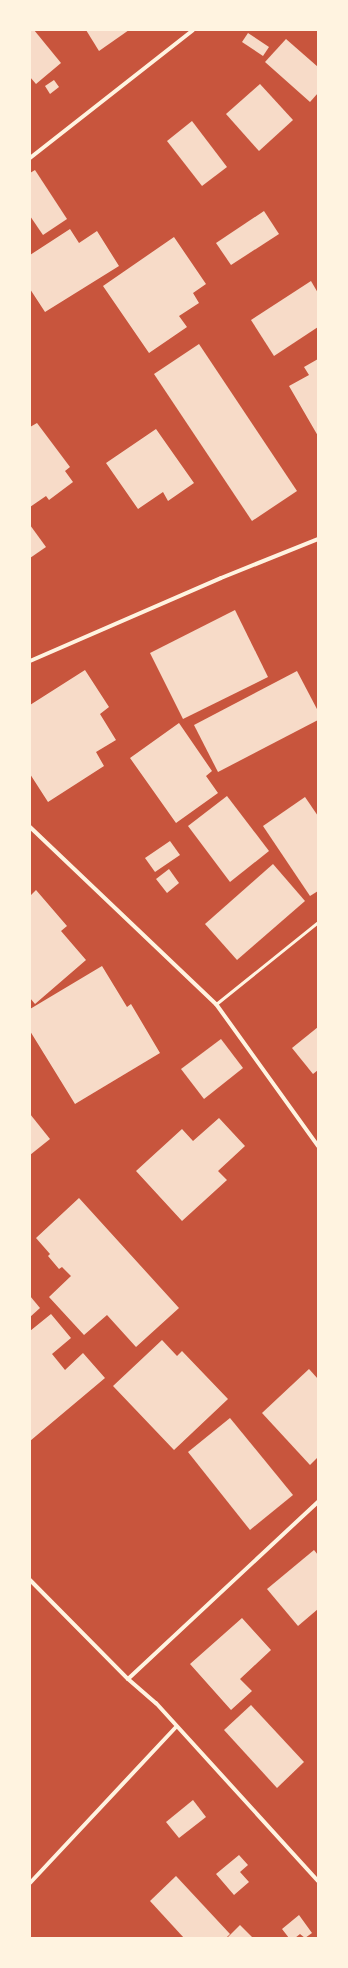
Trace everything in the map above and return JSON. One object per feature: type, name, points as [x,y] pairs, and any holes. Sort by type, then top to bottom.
[{"type":"street","points":[[30,158],[193,30]]},
{"type":"street","points":[[30,661],[221,578],[318,539]]},
{"type":"street","points":[[30,827],[216,1004],[318,1146]]},
{"type":"street","points":[[128,1679],[318,1502]]},
{"type":"street","points":[[30,1580],[128,1679],[156,1703],[176,1727],[318,1881]]},
{"type":"street","points":[[30,1883],[176,1727]]},
{"type":"lane","points":[[216,1004],[318,922]]},
{"type":"building","points":[[30,30],[34,30],[61,63],[36,84],[30,77]]},
{"type":"building","points":[[86,30],[129,30],[99,51]]},
{"type":"building","points":[[248,33],[269,47],[263,56],[242,42]]},
{"type":"building","points":[[286,39],[318,67],[318,93],[310,102],[265,62]]},
{"type":"building","points":[[54,80],[59,87],[50,94],[45,86]]},
{"type":"building","points":[[260,84],[293,120],[259,151],[226,114]]},
{"type":"building","points":[[192,121],[227,167],[202,186],[167,141]]},
{"type":"building","points":[[35,170],[67,219],[43,235],[30,216],[30,173]]},
{"type":"building","points":[[264,211],[279,234],[231,265],[216,243]]},
{"type":"building","points":[[70,229],[79,243],[97,231],[119,266],[45,312],[30,289],[30,255]]},
{"type":"building","points":[[174,237],[206,284],[193,293],[199,303],[179,316],[187,327],[149,353],[103,286]]},
{"type":"building","points":[[311,281],[318,293],[318,327],[274,356],[251,320]]},
{"type":"building","points":[[199,344],[297,491],[252,521],[154,374]]},
{"type":"building","points":[[318,359],[318,436],[289,386],[309,375],[304,367]]},
{"type":"building","points":[[37,423],[70,467],[65,471],[73,482],[49,500],[46,496],[30,507],[30,427]]},
{"type":"building","points":[[156,429],[194,483],[168,501],[163,492],[138,509],[106,463]]},
{"type":"building","points":[[30,525],[46,547],[30,558]]},
{"type":"building","points":[[235,610],[268,677],[183,719],[150,653]]},
{"type":"building","points":[[85,670],[109,707],[100,714],[116,740],[96,752],[104,766],[48,802],[30,774],[30,705]]},
{"type":"building","points":[[297,671],[318,711],[318,720],[218,772],[194,725]]},
{"type":"building","points":[[179,723],[212,771],[206,776],[218,793],[176,823],[130,758]]},
{"type":"building","points":[[227,796],[269,851],[230,882],[188,826]]},
{"type":"building","points":[[305,797],[318,816],[318,891],[310,896],[263,826]]},
{"type":"building","points":[[170,841],[180,855],[155,872],[145,858]]},
{"type":"building","points":[[273,864],[305,901],[237,960],[205,924]]},
{"type":"building","points":[[169,869],[179,883],[167,893],[156,879]]},
{"type":"building","points":[[36,890],[67,926],[61,931],[86,960],[35,1004],[30,998],[30,896]]},
{"type":"building","points":[[102,966],[127,1007],[131,1004],[160,1053],[75,1104],[30,1031],[30,1009]]},
{"type":"building","points":[[318,1027],[318,1070],[313,1074],[292,1048]]},
{"type":"building","points":[[221,1039],[243,1068],[204,1099],[181,1069]]},
{"type":"building","points":[[30,1114],[50,1139],[30,1155]]},
{"type":"building","points":[[219,1118],[245,1146],[218,1171],[227,1180],[182,1221],[136,1171],[182,1129],[193,1141]]},
{"type":"building","points":[[79,1198],[179,1308],[136,1347],[107,1315],[84,1335],[49,1297],[71,1276],[62,1267],[59,1269],[48,1256],[50,1254],[36,1238]]},
{"type":"building","points":[[30,1296],[40,1308],[30,1317]]},
{"type":"building","points":[[51,1314],[71,1338],[52,1354],[65,1370],[83,1353],[105,1378],[30,1441],[30,1331]]},
{"type":"building","points":[[162,1340],[177,1356],[182,1351],[228,1399],[174,1450],[113,1386]]},
{"type":"building","points":[[309,1369],[318,1379],[318,1457],[310,1465],[262,1413]]},
{"type":"building","points":[[230,1418],[293,1495],[250,1530],[188,1452]]},
{"type":"building","points":[[314,1550],[318,1555],[318,1609],[298,1626],[267,1589]]},
{"type":"building","points":[[242,1618],[271,1650],[240,1679],[252,1691],[231,1710],[190,1664]]},
{"type":"building","points":[[251,1705],[304,1762],[277,1788],[224,1730]]},
{"type":"building","points":[[193,1800],[206,1817],[179,1838],[166,1822]]},
{"type":"building","points":[[239,1855],[248,1865],[240,1872],[249,1882],[234,1895],[216,1874]]},
{"type":"building","points":[[176,1876],[230,1934],[226,1938],[184,1938],[150,1901]]},
{"type":"building","points":[[299,1915],[312,1933],[305,1938],[300,1934],[295,1938],[289,1938],[282,1929]]},
{"type":"building","points":[[240,1925],[253,1938],[227,1938]]}]
